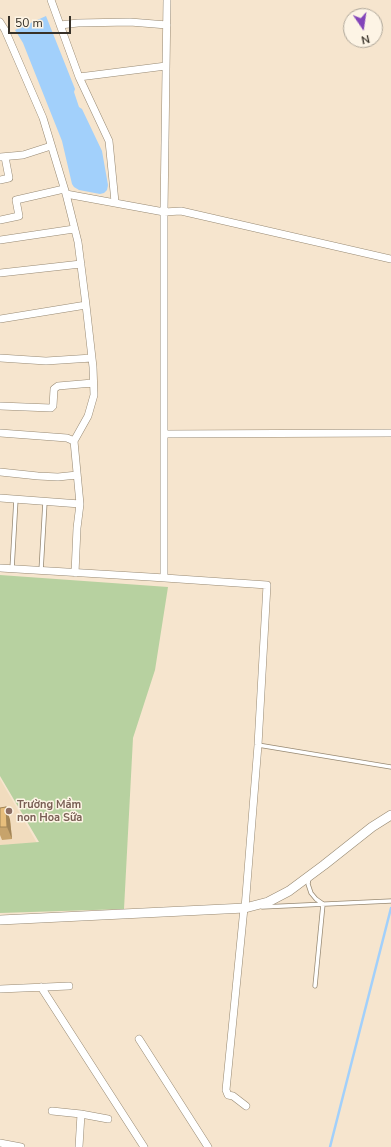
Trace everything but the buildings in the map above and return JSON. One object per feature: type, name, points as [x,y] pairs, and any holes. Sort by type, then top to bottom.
[{"type":"street","points":[[51,0],[79,77],[110,140],[115,202]]},
{"type":"street","points":[[164,578],[164,212],[167,0]]},
{"type":"street","points":[[0,22],[25,74],[43,118],[78,242],[92,358],[94,395],[88,416],[74,441],[80,504],[77,528],[75,572]]},
{"type":"street","points":[[60,25],[78,23],[130,22],[167,25]]},
{"type":"street","points":[[79,77],[166,66]]},
{"type":"street","points":[[0,180],[9,178],[3,157],[23,156],[51,146]]},
{"type":"street","points":[[0,220],[19,216],[16,200],[65,192],[164,212],[181,211],[391,259]]},
{"type":"street","points":[[0,240],[74,229]]},
{"type":"street","points":[[0,274],[81,264]]},
{"type":"street","points":[[0,319],[86,305]]},
{"type":"street","points":[[0,358],[46,360],[92,358]]},
{"type":"street","points":[[0,406],[51,408],[53,406],[54,389],[58,386],[94,383]]},
{"type":"street","points":[[164,434],[391,432]]},
{"type":"street","points":[[0,433],[67,438],[74,441]]},
{"type":"street","points":[[0,472],[58,477],[77,475]]},
{"type":"street","points":[[0,498],[80,504]]},
{"type":"street","points":[[0,568],[267,585],[258,745],[226,1090],[228,1095],[246,1106]]},
{"type":"street","points":[[0,920],[244,908],[268,902],[289,891],[310,876],[372,827],[391,814]]},
{"type":"street","points":[[0,989],[70,986]]},
{"type":"street","points":[[41,987],[144,1147]]},
{"type":"street","points":[[139,1039],[208,1147]]},
{"type":"street","points":[[52,1111],[108,1119]]},
{"type":"street","points":[[79,1147],[81,1114]]},
{"type":"street","points":[[0,1143],[18,1147]]},
{"type":"lane","points":[[12,569],[16,499]]},
{"type":"lane","points":[[42,571],[45,502]]},
{"type":"lane","points":[[258,745],[391,767]]},
{"type":"lane","points":[[310,876],[308,884],[311,893],[316,900],[324,904]]},
{"type":"lane","points":[[244,908],[391,901]]},
{"type":"lane","points":[[315,986],[324,904]]},
{"type":"shaded area","name":"Trường Mầm non Hoa Sữa","points":[[0,779],[37,843],[0,845]]},
{"type":"green space","points":[[0,575],[168,587],[155,670],[133,738],[124,909],[0,913],[0,845],[39,842],[0,776]]},
{"type":"water","points":[[46,16],[75,89],[74,92],[79,107],[82,109],[102,151],[108,185],[107,190],[104,193],[100,194],[79,190],[72,184],[62,141],[23,43],[15,30]]},
{"type":"waterway","points":[[330,1147],[391,908]]},
{"type":"place","name":"Trường Mầm non Hoa Sữa","points":[[9,811]]}]
